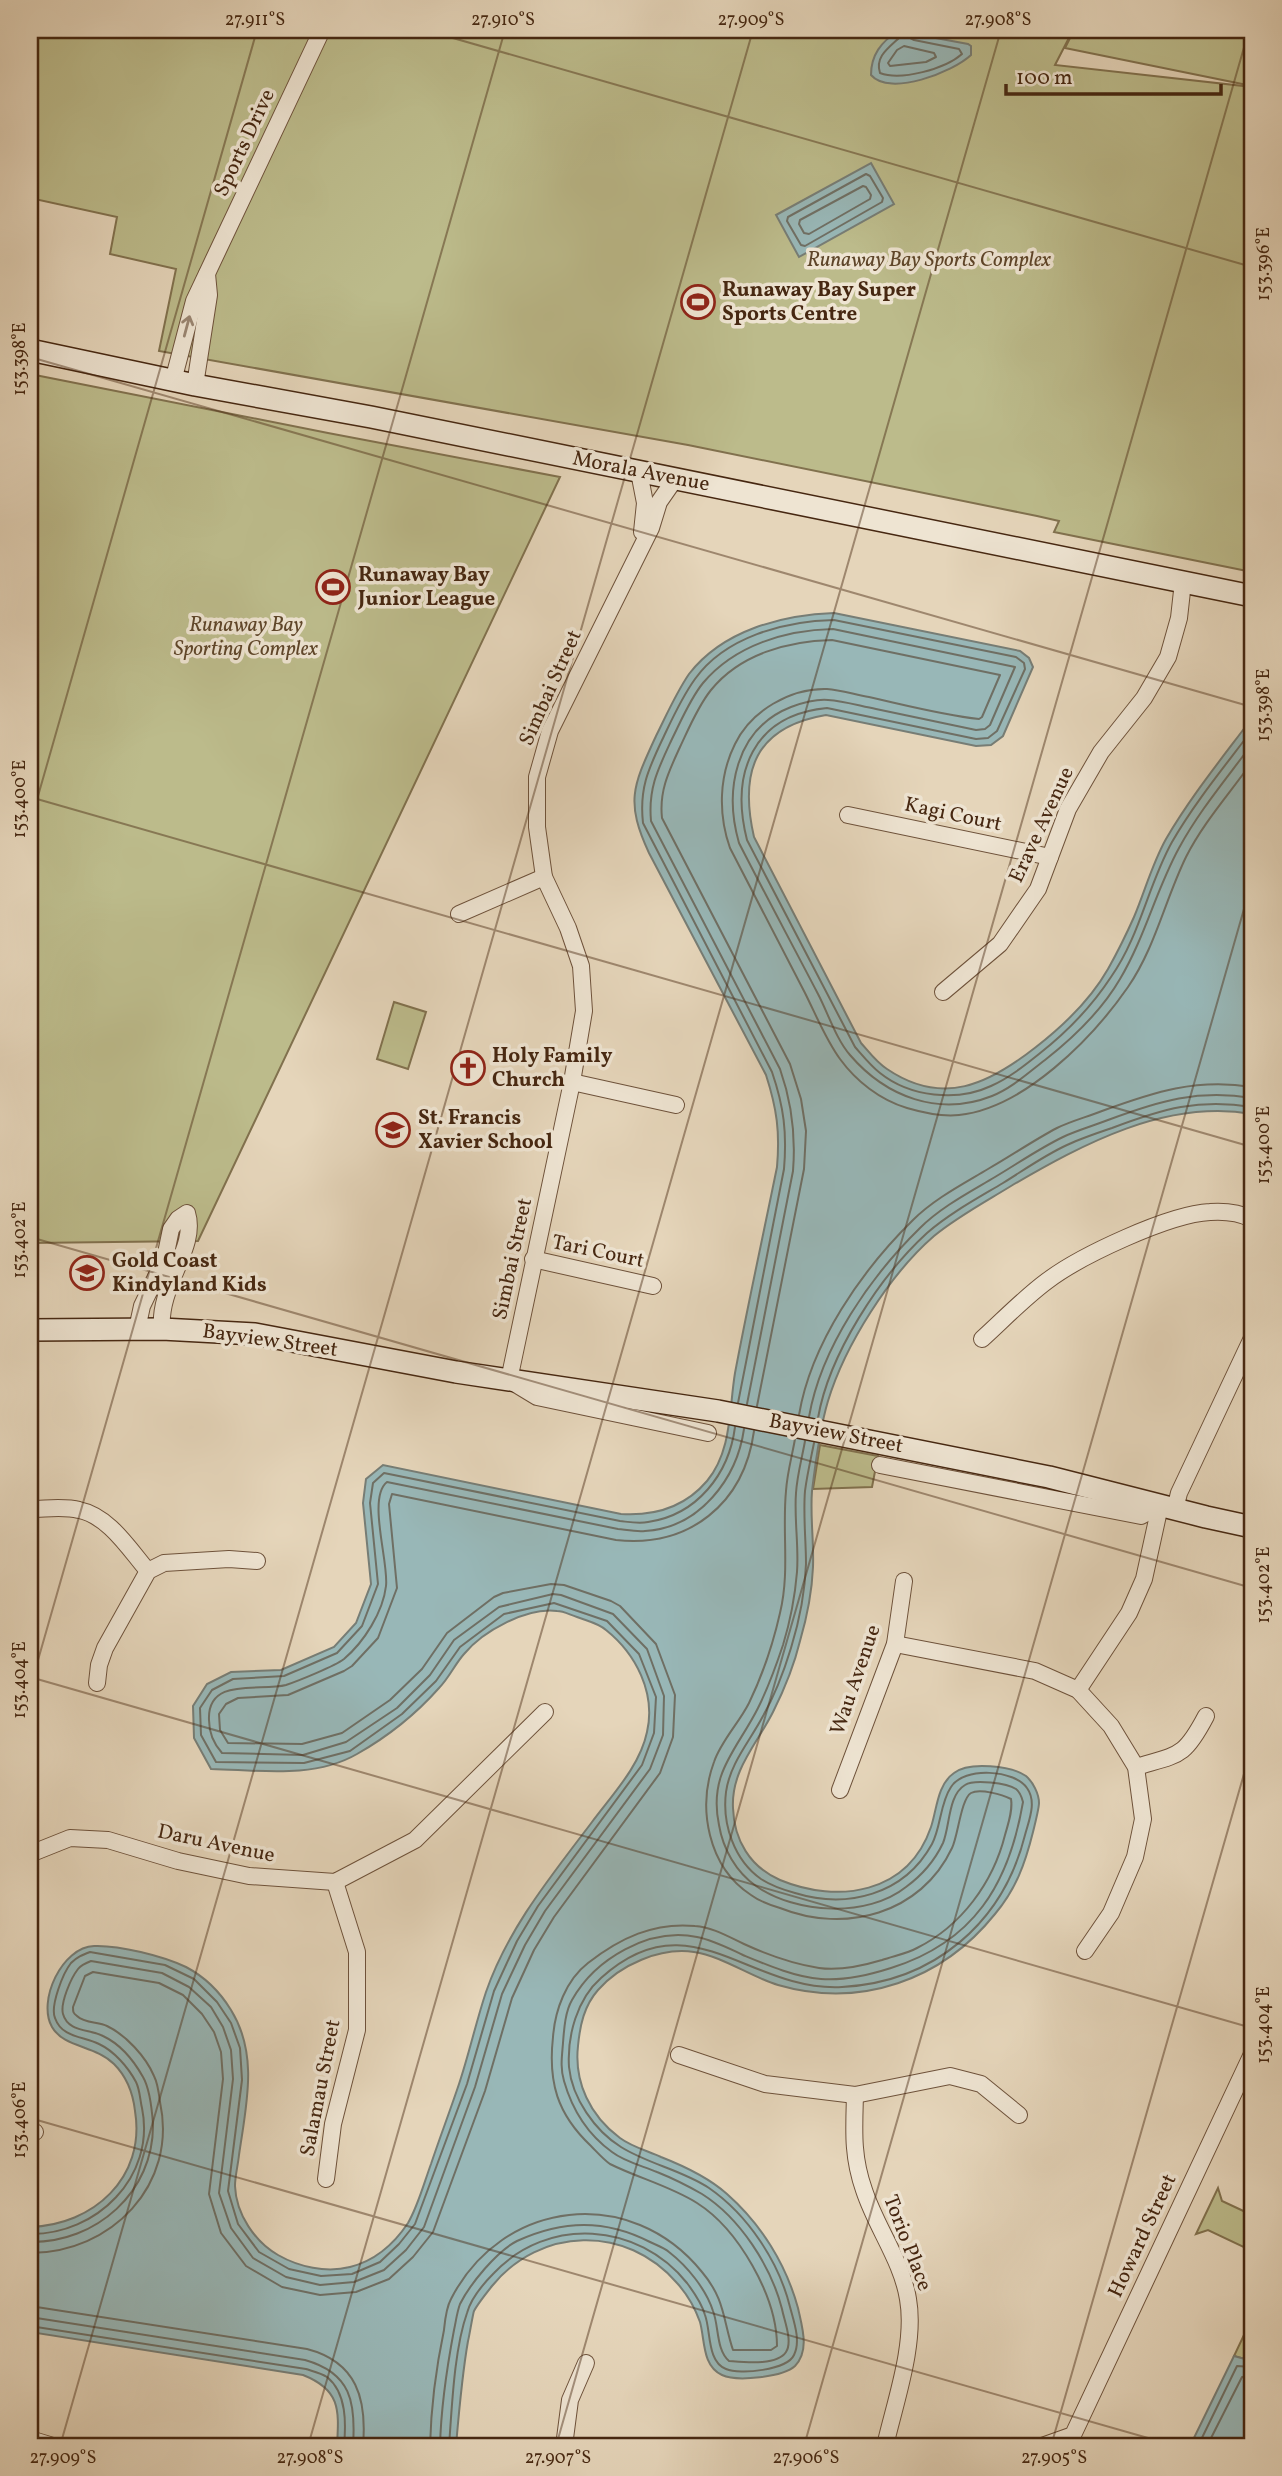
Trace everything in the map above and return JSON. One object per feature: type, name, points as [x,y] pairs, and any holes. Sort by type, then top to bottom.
[{"type":"street","name":"Sports Drive","points":[[173,381],[194,302],[322,30]]},
{"type":"street","name":"Sports Drive","points":[[195,385],[209,292],[208,274]]},
{"type":"street","name":"Morala Avenue","points":[[30,349],[173,381],[371,417],[1252,596]]},
{"type":"street","name":"Simbai Street","points":[[639,472],[645,503],[639,552]]},
{"type":"street","name":"Simbai Street","points":[[509,1380],[572,1082],[584,1011],[581,966],[568,928],[544,877],[537,827],[537,777],[550,731],[651,528],[661,497],[675,479]]},
{"type":"street","name":"Erave Avenue","points":[[943,992],[1000,944],[1038,889],[1068,809],[1101,752],[1143,698],[1168,657],[1179,618],[1183,582]]},
{"type":"street","name":"Kagi Court","points":[[848,815],[1050,857]]},
{"type":"street","points":[[459,914],[544,877]]},
{"type":"street","points":[[572,1082],[676,1105]]},
{"type":"street","points":[[982,1339],[1047,1281],[1110,1245],[1166,1222],[1209,1212],[1241,1214],[1252,1219]]},
{"type":"street","points":[[137,1329],[142,1306],[165,1258],[173,1224],[187,1213],[190,1234],[164,1297],[161,1309],[162,1329]]},
{"type":"street","name":"Tari Court","points":[[533,1259],[653,1286]]},
{"type":"street","name":"Bayview Street","points":[[30,1330],[162,1329],[255,1334],[456,1372],[718,1411],[834,1433],[1049,1477],[1252,1527]]},
{"type":"street","points":[[1078,1690],[1129,1613],[1144,1579],[1168,1508],[1179,1493],[1252,1338]]},
{"type":"street","name":"Bayview Street","points":[[509,1380],[537,1397],[708,1433]]},
{"type":"street","name":"Bayview Street","points":[[880,1465],[1141,1516],[1168,1508]]},
{"type":"street","points":[[30,1509],[77,1509],[91,1513],[105,1521],[148,1571]]},
{"type":"street","points":[[97,1683],[104,1648],[148,1571],[164,1563],[229,1559],[257,1561]]},
{"type":"street","name":"Wau Avenue","points":[[840,1790],[895,1644],[904,1581]]},
{"type":"street","points":[[895,1644],[1035,1671],[1078,1690],[1111,1726],[1136,1767],[1143,1819],[1135,1857],[1111,1913],[1085,1951]]},
{"type":"street","points":[[335,1882],[415,1840],[545,1712]]},
{"type":"street","points":[[1136,1767],[1181,1753],[1193,1741],[1206,1716]]},
{"type":"street","name":"Daru Avenue","points":[[30,1854],[70,1838],[108,1840],[178,1861],[249,1876],[335,1882]]},
{"type":"street","name":"Salamau Street","points":[[326,2179],[333,2124],[357,2029],[357,1952],[335,1882]]},
{"type":"street","name":"Howard Street","points":[[1042,2446],[1073,2435],[1252,2054]]},
{"type":"street","points":[[679,2055],[765,2084],[855,2095],[950,2076],[981,2084],[1019,2115]]},
{"type":"street","name":"Torio Place","points":[[855,2095],[853,2148],[861,2180],[900,2271],[909,2300],[909,2343],[885,2446]]},
{"type":"street","points":[[565,2446],[570,2400],[586,2363]]},
{"type":"street","points":[[30,2439],[53,2446]]},
{"type":"green space","name":"Runaway Bay Sports Complex","points":[[30,30],[1073,30],[1055,65],[1252,87],[1252,572],[1054,532],[1059,521],[1037,516],[688,445],[159,351],[176,269],[110,254],[117,217],[30,198]]},
{"type":"green space","points":[[1074,30],[1252,30],[1252,86],[1065,48]]},
{"type":"green space","name":"Runaway Bay Sporting Complex","points":[[30,374],[560,477],[198,1241],[30,1243]]},
{"type":"green space","points":[[394,1002],[426,1012],[408,1069],[377,1059]]},
{"type":"green space","points":[[820,1445],[878,1456],[872,1487],[813,1489]]},
{"type":"green space","points":[[1218,2188],[1222,2201],[1252,2215],[1252,2251],[1208,2230],[1196,2234]]},
{"type":"green space","points":[[1252,2318],[1252,2361],[1234,2356]]},
{"type":"water","points":[[898,31],[968,44],[971,46],[971,55],[936,75],[921,80],[892,84],[880,81],[871,75],[875,55],[882,44]]},
{"type":"water","points":[[871,163],[894,204],[799,257],[776,215]]},
{"type":"water","points":[[834,613],[1020,651],[1029,658],[1033,667],[1003,736],[991,745],[976,746],[826,715],[802,721],[783,730],[768,741],[758,756],[751,773],[749,792],[754,837],[861,1043],[883,1067],[927,1087],[946,1088],[983,1080],[1018,1060],[1046,1039],[1076,1011],[1101,980],[1131,924],[1166,839],[1252,718],[1252,1114],[1220,1111],[1188,1113],[1126,1129],[1038,1170],[952,1222],[918,1252],[886,1290],[857,1334],[828,1401],[812,1491],[813,1567],[807,1613],[785,1686],[736,1781],[733,1808],[740,1841],[760,1868],[780,1880],[825,1891],[869,1888],[888,1880],[906,1867],[920,1849],[931,1827],[944,1784],[954,1773],[980,1766],[1011,1770],[1029,1779],[1037,1792],[1039,1803],[1023,1865],[1002,1905],[974,1937],[950,1956],[925,1972],[898,1983],[869,1990],[809,1992],[778,1985],[705,1954],[668,1952],[629,1966],[607,1981],[589,2003],[584,2016],[577,2059],[582,2085],[592,2109],[620,2138],[704,2177],[727,2194],[751,2218],[771,2246],[793,2292],[804,2338],[800,2360],[789,2370],[771,2376],[738,2378],[722,2375],[708,2359],[700,2322],[690,2301],[677,2283],[656,2264],[633,2250],[609,2242],[583,2240],[558,2244],[534,2252],[512,2267],[492,2286],[474,2311],[464,2367],[456,2446],[337,2446],[338,2422],[335,2403],[325,2387],[303,2375],[30,2332],[30,2227],[53,2224],[94,2207],[123,2177],[132,2157],[136,2135],[134,2104],[126,2080],[119,2069],[106,2058],[57,2034],[48,2016],[50,1990],[55,1977],[72,1955],[82,1949],[104,1946],[128,1949],[176,1963],[200,1975],[217,1991],[240,2027],[248,2063],[247,2099],[235,2178],[236,2196],[248,2226],[262,2243],[278,2255],[313,2268],[350,2267],[383,2251],[408,2223],[421,2194],[459,2084],[495,1968],[519,1924],[547,1882],[624,1780],[638,1757],[649,1717],[649,1703],[641,1675],[617,1640],[600,1626],[560,1611],[532,1613],[506,1622],[472,1645],[430,1698],[379,1740],[340,1762],[304,1770],[211,1769],[194,1738],[193,1706],[207,1684],[231,1672],[281,1670],[334,1647],[356,1623],[371,1584],[363,1503],[366,1479],[383,1465],[621,1514],[657,1511],[679,1503],[698,1490],[715,1469],[728,1429],[735,1373],[777,1167],[777,1121],[766,1075],[641,835],[635,794],[642,768],[671,705],[689,674],[703,659],[719,646],[755,628],[794,617]]},
{"type":"water","points":[[1234,2356],[1252,2361],[1252,2446],[1190,2446]]},
{"type":"place","name":"Runaway Bay Super Sports Centre","points":[[698,302]]},
{"type":"place","name":"Runaway Bay Junior League","points":[[333,587]]},
{"type":"place","name":"Holy Family Church","points":[[468,1068]]},
{"type":"place","name":"St. Francis Xavier School","points":[[393,1130]]},
{"type":"place","name":"Gold Coast Kindyland Kids","points":[[87,1273]]}]
